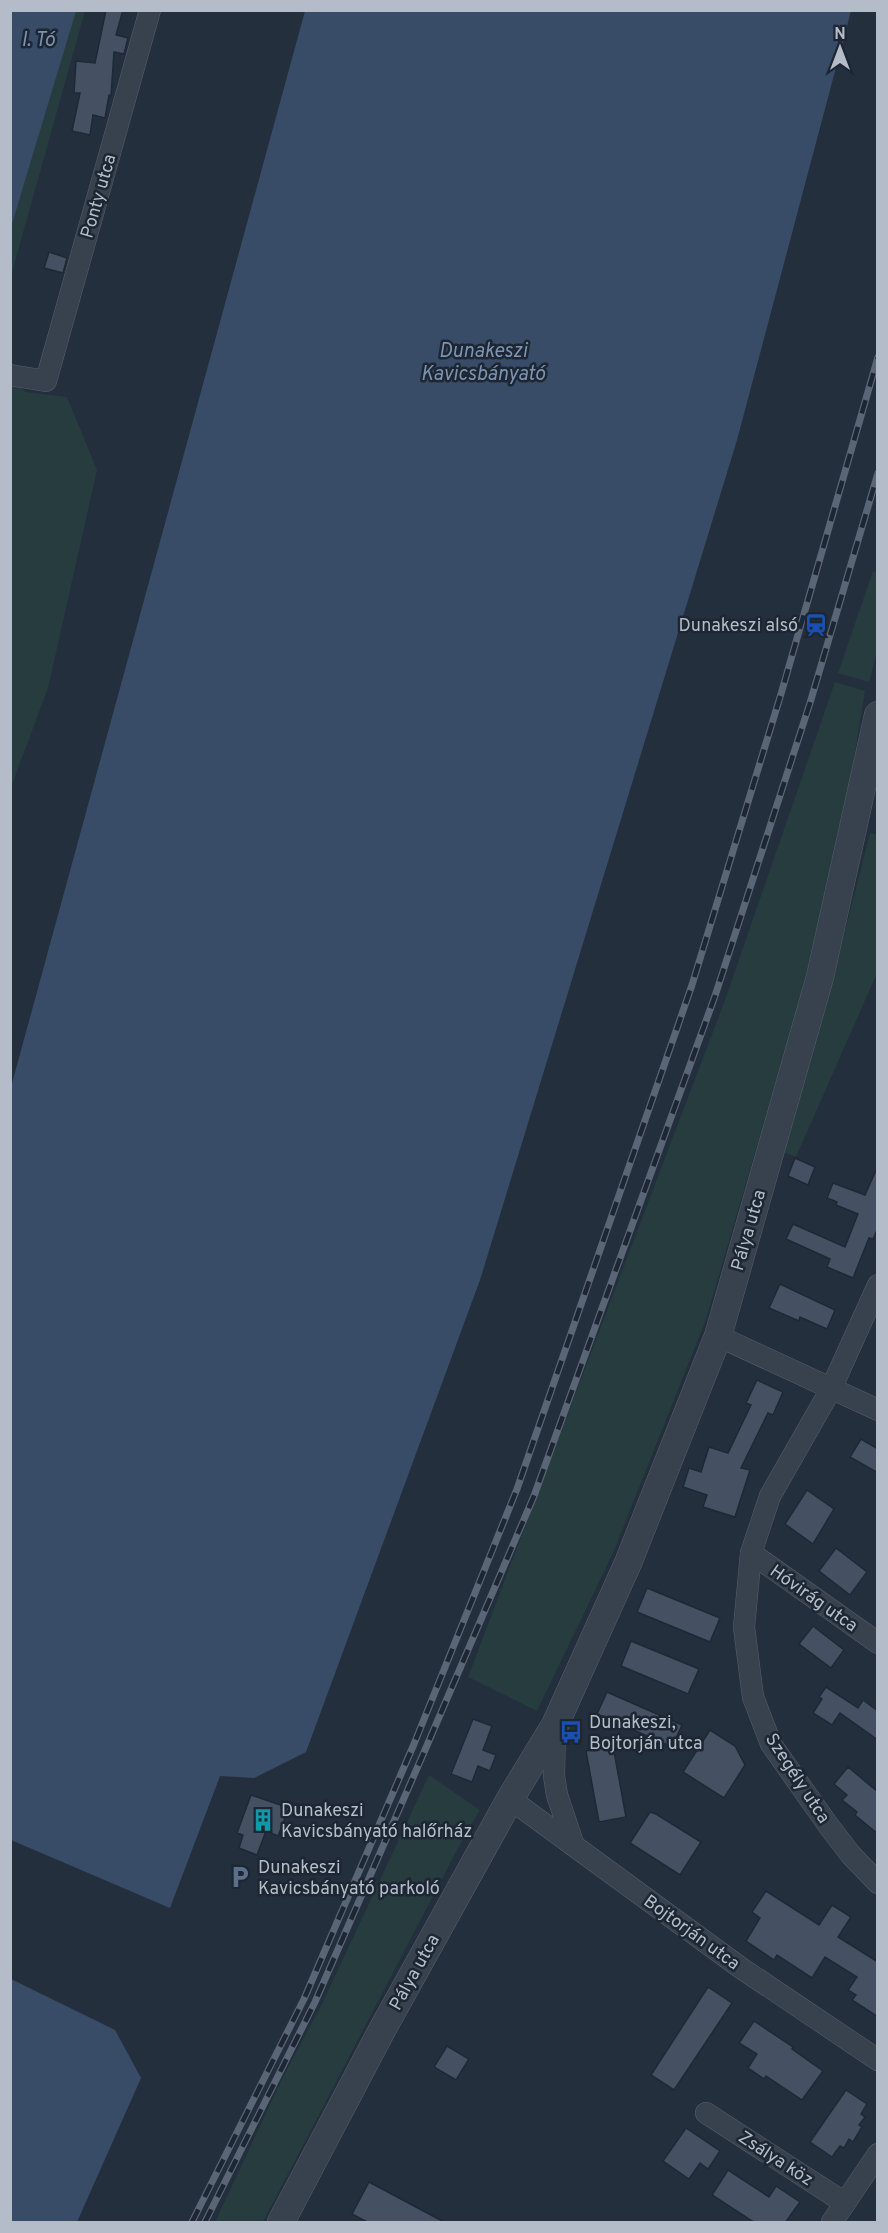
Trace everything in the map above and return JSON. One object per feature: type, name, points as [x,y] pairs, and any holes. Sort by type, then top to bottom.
[{"type":"street","name":"Ponty utca","points":[[10,375],[46,381],[150,10]]},
{"type":"street","name":"Pálya utca","points":[[281,2223],[382,2030],[510,1799],[555,1725],[628,1563],[718,1336],[820,977],[878,715]]},
{"type":"street","name":"Szegély utca","points":[[878,1285],[831,1389],[770,1496],[751,1553],[744,1627],[753,1697],[771,1744],[798,1785],[851,1855],[878,1883]]},
{"type":"street","points":[[718,1336],[878,1410]]},
{"type":"street","name":"Hóvirág utca","points":[[751,1553],[878,1643]]},
{"type":"street","name":"Pálya utca","points":[[555,1725],[554,1776],[574,1846]]},
{"type":"street","name":"Bojtorján utca","points":[[510,1799],[741,1968],[878,2060]]},
{"type":"street","points":[[541,1823],[555,1818],[561,1807]]},
{"type":"street","name":"Zsálya köz","points":[[706,2113],[845,2203]]},
{"type":"street","points":[[832,2223],[878,2154]]},
{"type":"green space","name":"I. Tó","points":[[11,11],[85,11],[11,276]]},
{"type":"green space","points":[[10,373],[25,392],[67,397],[97,470],[48,688],[11,787]]},
{"type":"green space","points":[[873,571],[877,574],[877,651],[869,682],[838,673]]},
{"type":"green space","points":[[835,682],[865,691],[852,771],[837,836],[819,936],[705,1322],[613,1553],[537,1711],[468,1677],[725,1000]]},
{"type":"green space","points":[[870,833],[877,835],[877,973],[796,1157],[781,1151],[828,998]]},
{"type":"green space","points":[[429,1775],[480,1810],[263,2222],[215,2222],[281,2081],[322,2004]]},
{"type":"water","name":"I. Tó","points":[[10,11],[76,11],[11,227]]},
{"type":"water","name":"Dunakeszi Kavicsbányató","points":[[305,11],[851,11],[737,440],[480,1280],[306,1752],[254,1778],[220,1776],[170,1908],[11,1840],[11,1087]]},
{"type":"water","points":[[11,1979],[115,2030],[141,2078],[77,2222],[11,2222]]},
{"type":"building","points":[[106,10],[123,10],[116,35],[128,38],[124,54],[114,52],[111,96],[109,95],[105,118],[93,115],[90,135],[72,131],[80,93],[74,93],[76,61],[95,63]]},
{"type":"building","points":[[49,252],[67,258],[63,273],[44,268]]},
{"type":"building","points":[[795,1158],[815,1167],[808,1185],[788,1176]]},
{"type":"building","points":[[878,1166],[878,1228],[873,1239],[869,1238],[853,1278],[827,1267],[830,1259],[786,1239],[793,1224],[845,1247],[858,1214],[836,1205],[837,1202],[827,1198],[833,1183],[865,1195]]},
{"type":"building","points":[[780,1284],[835,1310],[827,1329],[800,1317],[799,1321],[769,1308]]},
{"type":"building","points":[[757,1380],[783,1392],[773,1415],[768,1413],[741,1468],[750,1470],[735,1517],[703,1507],[707,1495],[683,1487],[689,1468],[701,1472],[709,1447],[728,1453],[751,1405],[746,1403]]},
{"type":"building","points":[[861,1439],[878,1449],[878,1473],[850,1457]]},
{"type":"building","points":[[807,1490],[834,1509],[813,1544],[785,1524]]},
{"type":"building","points":[[836,1548],[867,1572],[850,1595],[819,1571]]},
{"type":"building","points":[[647,1588],[720,1618],[710,1642],[637,1612]]},
{"type":"building","points":[[813,1626],[844,1650],[831,1668],[799,1644]]},
{"type":"building","points":[[631,1641],[699,1669],[688,1694],[621,1666]]},
{"type":"building","points":[[826,1687],[858,1708],[863,1700],[878,1711],[878,1740],[840,1713],[832,1725],[813,1713]]},
{"type":"building","points":[[607,1692],[682,1725],[672,1747],[597,1714]]},
{"type":"building","points":[[473,1719],[492,1726],[483,1750],[496,1755],[490,1771],[478,1766],[472,1782],[451,1774]]},
{"type":"building","points":[[710,1730],[735,1746],[745,1765],[724,1798],[683,1772]]},
{"type":"building","points":[[613,1746],[626,1817],[599,1822],[586,1751]]},
{"type":"building","points":[[848,1767],[878,1792],[878,1834],[855,1815],[857,1812],[842,1800],[847,1795],[834,1784]]},
{"type":"building","name":"Dunakeszi Kavicsbányató halőrház","points":[[251,1795],[289,1808],[278,1836],[266,1831],[257,1855],[239,1848],[243,1835],[237,1833]]},
{"type":"building","points":[[650,1812],[701,1842],[680,1875],[630,1843]]},
{"type":"building","points":[[766,1891],[819,1925],[832,1905],[851,1917],[838,1937],[878,1962],[878,2017],[852,2000],[856,1995],[848,1990],[857,1977],[825,1957],[812,1978],[777,1955],[774,1960],[746,1941],[760,1918],[752,1912]]},
{"type":"building","points":[[708,1987],[732,2003],[674,2090],[651,2075]]},
{"type":"building","points":[[754,2021],[793,2047],[792,2049],[823,2071],[802,2100],[766,2076],[764,2079],[748,2068],[757,2054],[739,2043]]},
{"type":"building","points":[[447,2046],[469,2059],[456,2080],[434,2067]]},
{"type":"building","points":[[846,2090],[867,2104],[861,2114],[865,2117],[859,2125],[862,2127],[853,2142],[849,2139],[844,2148],[840,2146],[832,2157],[810,2142]]},
{"type":"building","points":[[686,2128],[720,2151],[708,2169],[700,2163],[689,2179],[663,2161]]},
{"type":"building","points":[[728,2170],[769,2197],[776,2186],[800,2202],[785,2223],[755,2223],[712,2195]]},
{"type":"building","points":[[369,2182],[446,2223],[369,2223],[352,2214]]},
{"type":"railway","points":[[192,2222],[304,1999],[414,1744],[517,1489],[692,985],[781,694],[878,357]]},
{"type":"railway","points":[[205,2222],[315,2002],[534,1496],[715,996],[810,703],[878,473]]},
{"type":"place","name":"Dunakeszi alsó","points":[[816,625]]},
{"type":"place","name":"Dunakeszi, Bojtorján utca","points":[[571,1732]]},
{"type":"place","name":"Dunakeszi Kavicsbányató halőrház","points":[[263,1820]]},
{"type":"place","name":"Dunakeszi Kavicsbányató parkoló","points":[[240,1877]]}]
